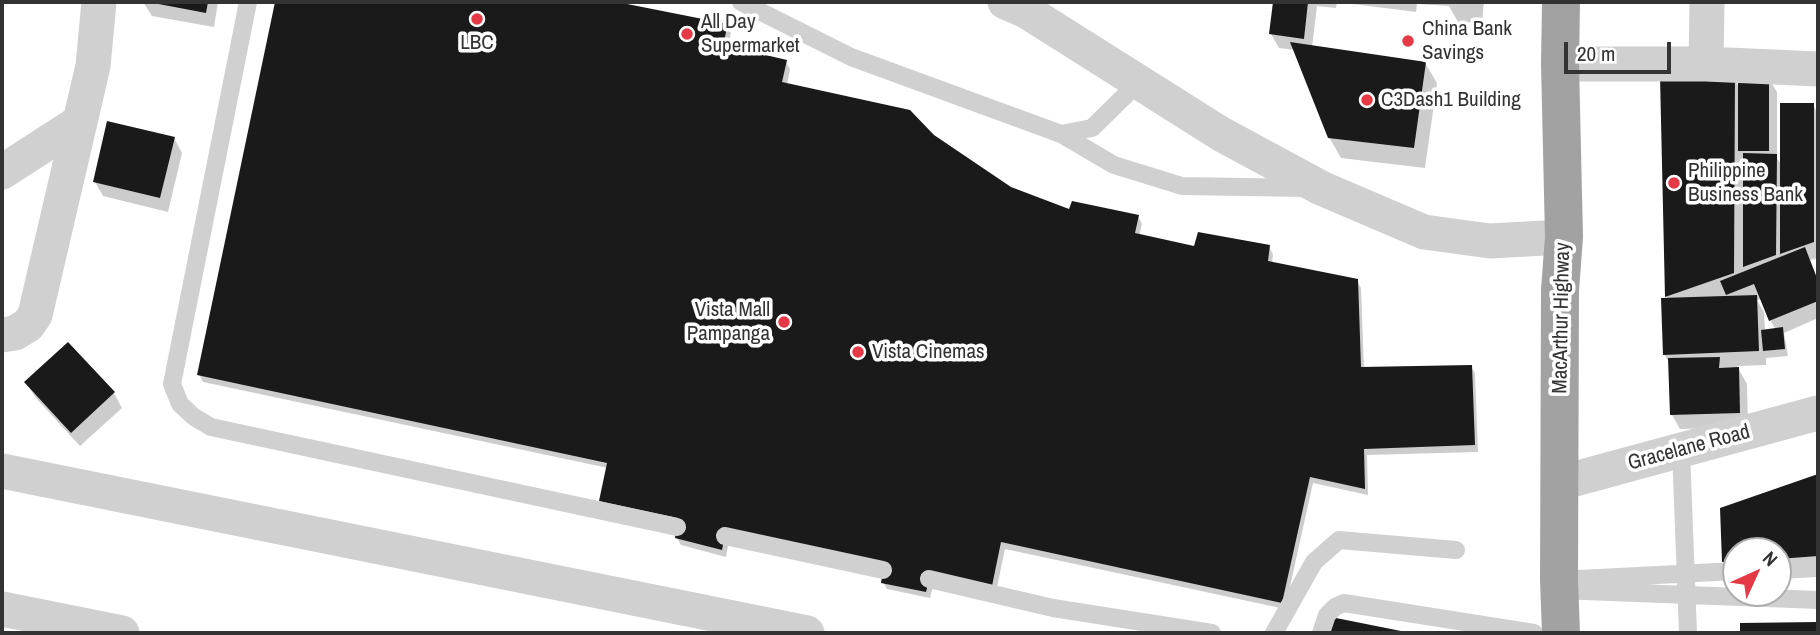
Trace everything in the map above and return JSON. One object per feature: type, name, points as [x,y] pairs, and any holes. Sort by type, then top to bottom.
[{"type":"highway","name":"MacArthur Highway","points":[[1561,2],[1564,237],[1560,290],[1561,633]]},
{"type":"street","points":[[2,335],[15,333],[28,326],[35,315],[93,66],[99,2]]},
{"type":"street","points":[[1005,2],[1026,11],[1221,134],[1321,188],[1424,232],[1490,241],[1564,237]]},
{"type":"street","points":[[1706,64],[1707,2]]},
{"type":"street","points":[[1560,64],[1706,64],[1818,69]]},
{"type":"street","points":[[2,172],[78,123]]},
{"type":"street","name":"Gracelane Road","points":[[1560,483],[1818,413]]},
{"type":"street","points":[[2,471],[807,633]]},
{"type":"street","points":[[2,609],[122,633]]},
{"type":"lane","points":[[248,2],[172,384],[180,404],[211,427],[677,527]]},
{"type":"lane","points":[[741,2],[851,57],[1062,134],[1114,165],[1182,186],[1321,188]]},
{"type":"lane","points":[[1062,134],[1091,128],[1139,82]]},
{"type":"lane","points":[[1681,450],[1688,633]]},
{"type":"lane","points":[[725,536],[883,570]]},
{"type":"lane","points":[[1274,633],[1314,562],[1339,540],[1456,550]]},
{"type":"lane","points":[[1792,568],[1818,567]]},
{"type":"lane","points":[[1559,585],[1640,575],[1722,572]]},
{"type":"lane","points":[[929,579],[1053,608],[1212,633]]},
{"type":"lane","points":[[1559,585],[1687,595],[1818,600]]},
{"type":"lane","points":[[1321,633],[1327,615],[1344,603],[1534,633]]},
{"type":"building","points":[[148,2],[208,2],[206,13]]},
{"type":"building","name":"Vista Mall Pampanga","points":[[275,2],[617,2],[728,24],[723,45],[787,60],[782,82],[910,110],[934,135],[1011,187],[1069,209],[1072,201],[1139,215],[1135,233],[1194,246],[1198,232],[1270,245],[1268,261],[1358,279],[1361,367],[1472,365],[1475,445],[1364,449],[1365,489],[1310,477],[1282,603],[1001,542],[992,586],[931,573],[926,592],[881,583],[884,562],[726,529],[722,550],[675,538],[678,518],[599,501],[607,463],[197,375]]},
{"type":"building","points":[[1273,2],[1308,2],[1304,39],[1269,34]]},
{"type":"building","name":"C3Dash1 Building","points":[[1290,42],[1426,62],[1414,148],[1328,138]]},
{"type":"building","points":[[1738,75],[1769,75],[1769,151],[1738,151]]},
{"type":"building","points":[[1660,76],[1735,76],[1734,273],[1665,297]]},
{"type":"building","points":[[1780,103],[1814,103],[1814,242],[1780,254]]},
{"type":"building","points":[[107,121],[175,137],[160,198],[93,182]]},
{"type":"building","points":[[1743,153],[1777,154],[1776,255],[1743,267]]},
{"type":"building","points":[[1805,247],[1818,281],[1818,301],[1769,321],[1754,284],[1726,295],[1720,281]]},
{"type":"building","points":[[1757,295],[1759,351],[1663,355],[1661,298]]},
{"type":"building","points":[[1783,327],[1785,349],[1763,351],[1761,330]]},
{"type":"building","points":[[68,342],[115,392],[71,433],[24,382]]},
{"type":"building","points":[[1720,357],[1719,368],[1739,367],[1740,413],[1670,415],[1668,358]]},
{"type":"building","points":[[1818,474],[1818,556],[1792,558],[1792,537],[1722,537],[1722,562],[1720,508]]},
{"type":"building","points":[[1331,617],[1406,632],[1406,633],[1328,633]]},
{"type":"building","points":[[1818,622],[1818,633],[1740,633],[1740,623]]},
{"type":"place","name":"LBC","points":[[477,19]]},
{"type":"place","name":"All Day Supermarket","points":[[687,34]]},
{"type":"place","name":"China Bank Savings","points":[[1408,41]]},
{"type":"place","name":"C3Dash1 Building","points":[[1367,100]]},
{"type":"place","name":"Philippine Business Bank","points":[[1674,183]]},
{"type":"place","name":"Vista Mall Pampanga","points":[[784,322]]},
{"type":"place","name":"Vista Cinemas","points":[[858,352]]}]
